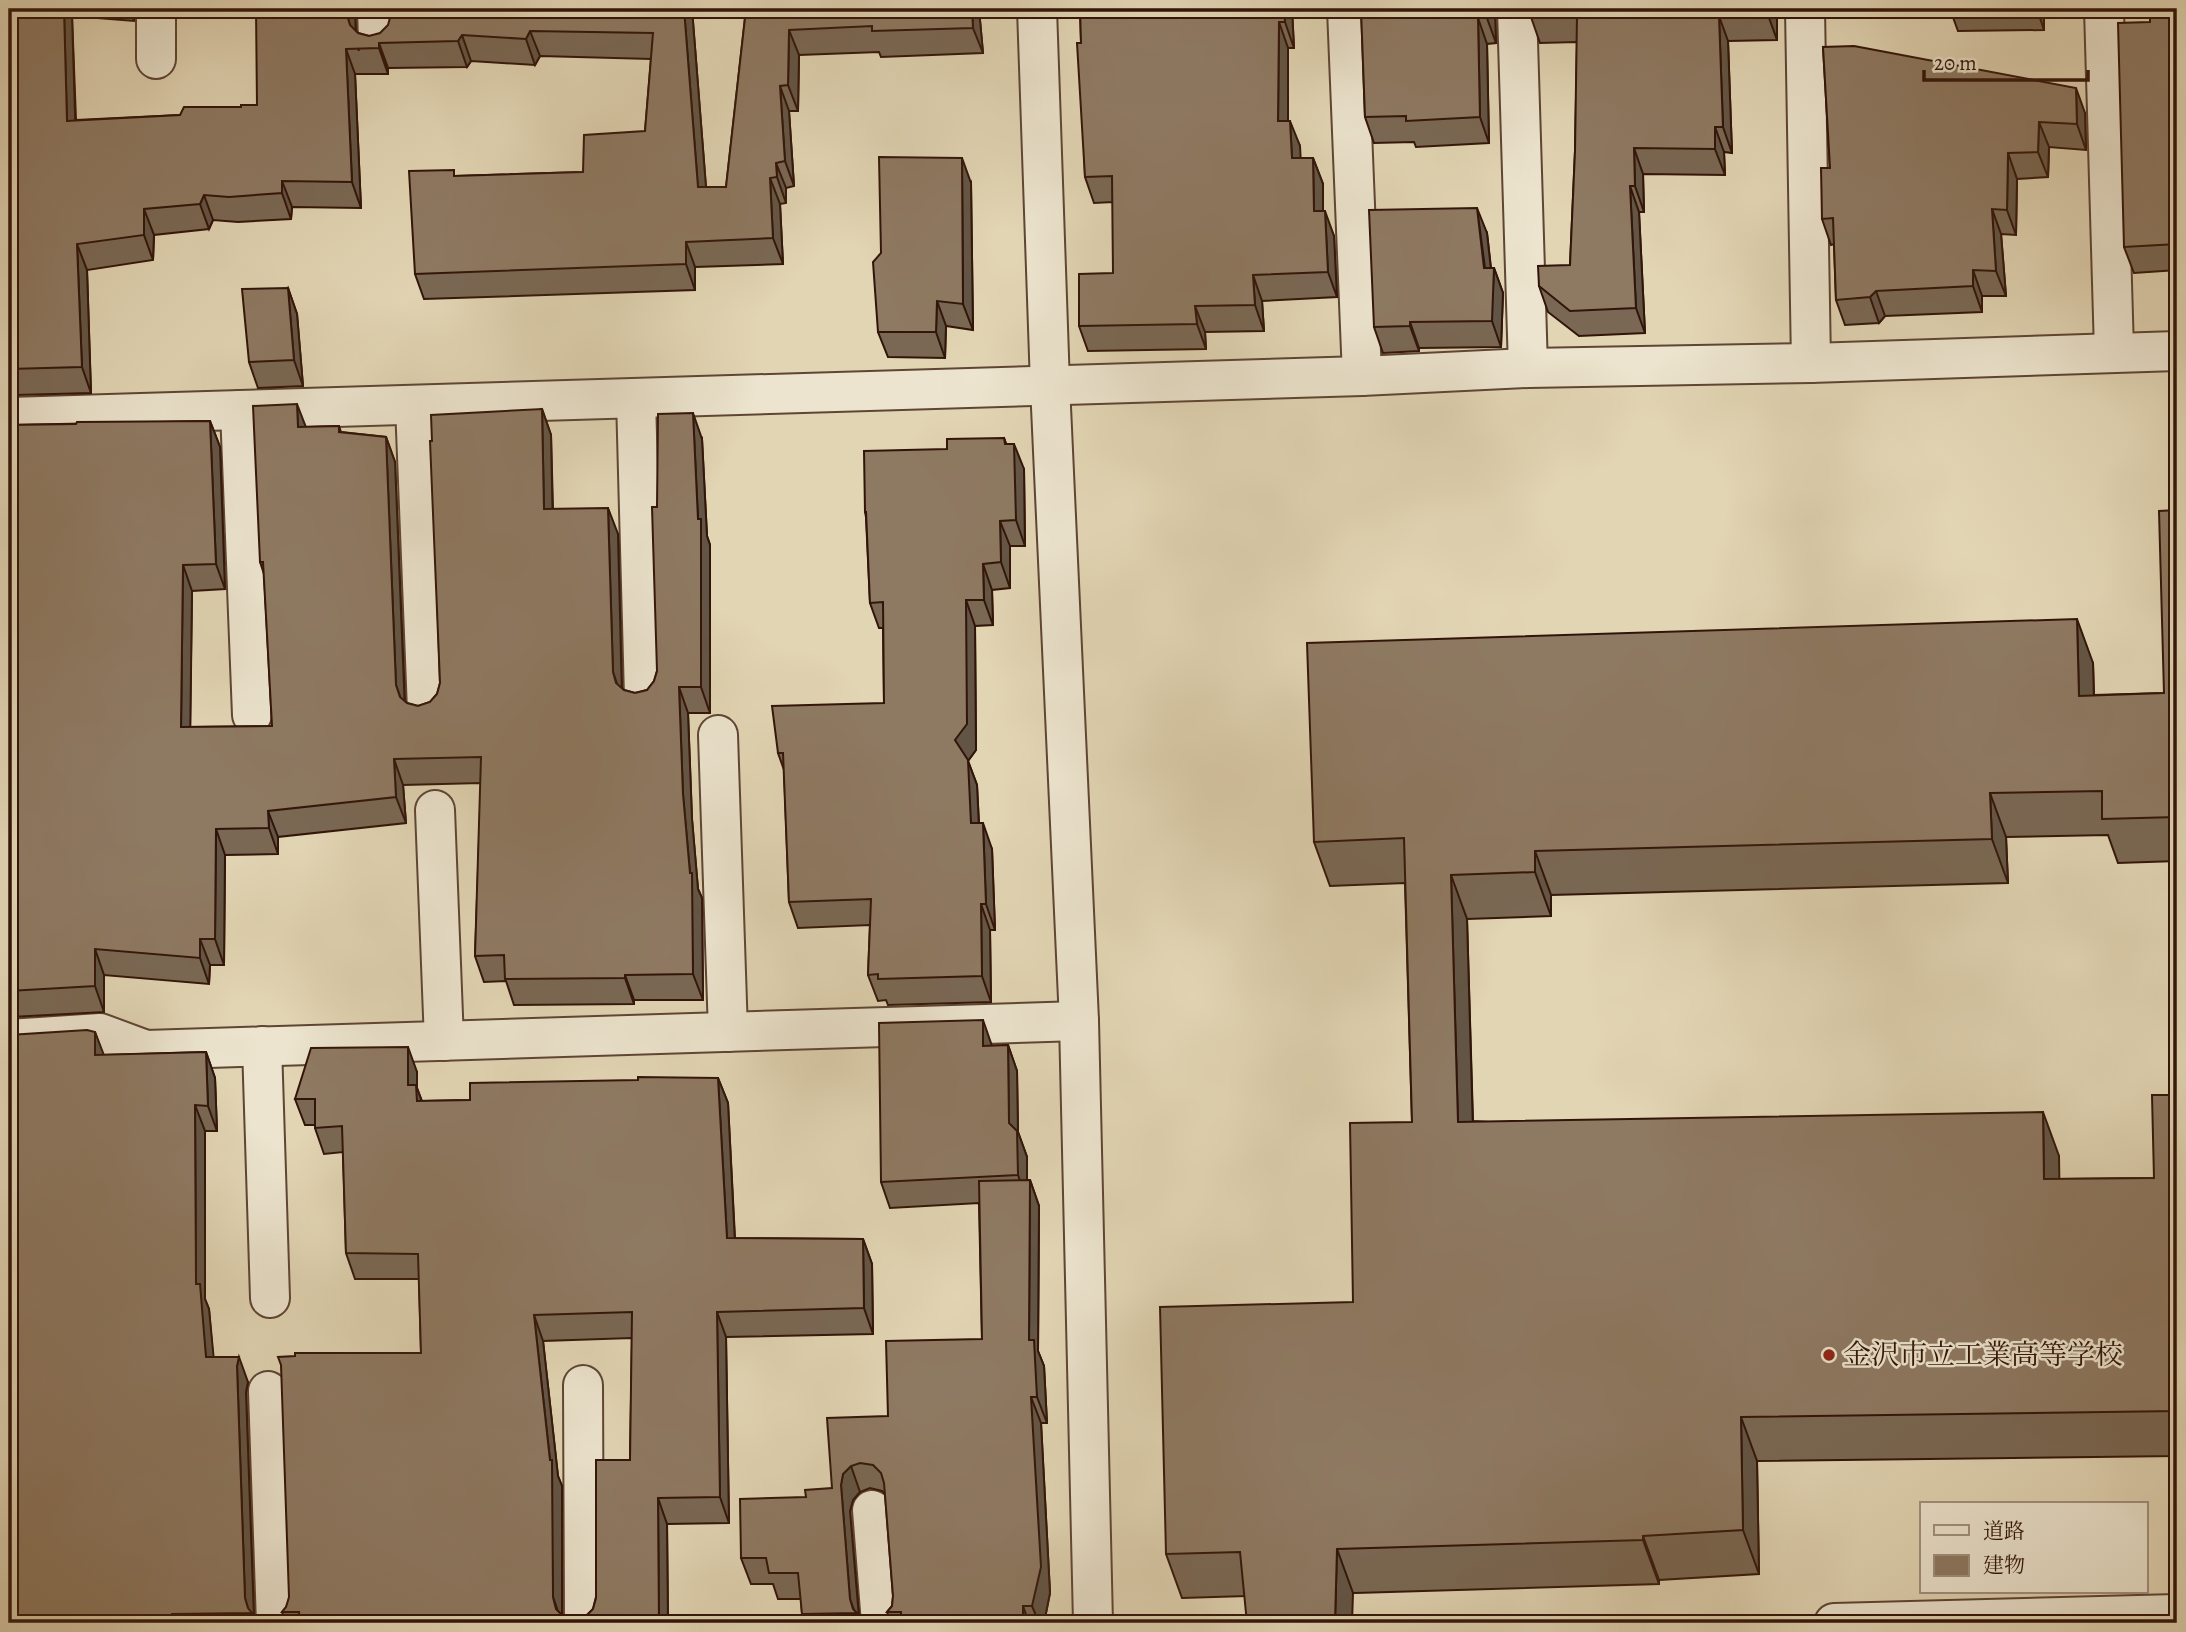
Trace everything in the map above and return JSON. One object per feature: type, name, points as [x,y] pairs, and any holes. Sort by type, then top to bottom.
[{"type":"street","points":[[156,9],[156,59]]},
{"type":"street","points":[[1037,9],[1050,384],[1079,1021],[1093,1623]]},
{"type":"street","points":[[1347,9],[1362,376]]},
{"type":"street","points":[[1517,9],[1528,368]]},
{"type":"street","points":[[1805,9],[1811,363]]},
{"type":"street","points":[[2104,9],[2114,351]]},
{"type":"street","points":[[9,417],[1362,376],[1528,368],[1811,363],[2177,351]]},
{"type":"street","points":[[636,398],[644,697]]},
{"type":"street","points":[[415,405],[427,710]]},
{"type":"street","points":[[240,411],[251,715]]},
{"type":"street","points":[[718,736],[728,1032]]},
{"type":"street","points":[[435,810],[444,1041]]},
{"type":"street","points":[[9,1039],[100,1033],[146,1050],[1079,1021]]},
{"type":"street","points":[[262,1046],[271,1298]]},
{"type":"street","points":[[583,1385],[584,1623]]},
{"type":"street","points":[[268,1391],[276,1623]]},
{"type":"street","points":[[872,1510],[881,1623]]},
{"type":"street","points":[[1834,1623],[2177,1614]]},
{"type":"building","points":[[9,9],[64,9],[67,121],[180,115],[184,107],[257,105],[256,9],[347,9],[350,25],[358,33],[369,36],[380,33],[388,25],[390,9],[684,9],[698,187],[726,187],[746,9],[972,9],[973,28],[872,31],[872,26],[789,30],[788,85],[780,86],[785,161],[776,163],[777,177],[770,178],[773,238],[686,242],[686,264],[415,274],[409,171],[454,170],[454,176],[583,172],[584,135],[645,131],[653,33],[530,31],[526,39],[462,35],[458,41],[379,43],[379,48],[346,49],[352,182],[282,181],[282,193],[229,197],[204,195],[200,204],[144,209],[144,235],[77,244],[82,367],[9,369]]},
{"type":"building","points":[[1080,9],[1284,9],[1285,22],[1279,22],[1278,121],[1290,121],[1292,158],[1313,158],[1314,211],[1325,211],[1328,272],[1253,275],[1255,305],[1195,306],[1197,324],[1079,326],[1079,274],[1113,273],[1112,176],[1085,177],[1077,43],[1081,43]]},
{"type":"building","points":[[1361,9],[1487,9],[1487,18],[1478,18],[1480,117],[1406,121],[1406,116],[1365,117]]},
{"type":"building","points":[[1530,9],[1768,9],[1768,15],[1719,16],[1723,127],[1715,127],[1715,149],[1634,148],[1635,186],[1630,186],[1636,308],[1570,311],[1539,286],[1538,266],[1570,265],[1577,16],[1531,17]]},
{"type":"building","points":[[2150,9],[2177,9],[2177,244],[2124,247],[2118,23],[2150,22]]},
{"type":"building","points":[[1854,46],[2076,88],[2077,124],[2039,122],[2038,152],[2008,153],[2007,210],[1992,209],[1996,271],[1973,270],[1973,286],[1876,291],[1870,297],[1836,300],[1833,218],[1822,219],[1821,168],[1830,168],[1823,47]]},
{"type":"building","points":[[879,157],[962,158],[963,304],[937,301],[936,332],[878,332],[873,262],[881,253]]},
{"type":"building","points":[[1477,208],[1484,268],[1494,268],[1492,321],[1410,322],[1410,326],[1374,327],[1369,210]]},
{"type":"building","points":[[288,288],[294,360],[249,362],[242,289]]},
{"type":"building","points":[[297,404],[298,427],[339,426],[339,432],[386,437],[396,685],[400,697],[407,703],[418,706],[430,702],[437,694],[440,683],[431,415],[542,409],[544,509],[608,508],[613,672],[616,683],[624,690],[635,693],[647,690],[657,671],[652,507],[657,507],[658,414],[693,413],[698,519],[701,519],[701,687],[679,687],[683,794],[692,873],[693,974],[625,975],[625,978],[505,979],[504,955],[475,956],[481,757],[394,759],[396,797],[268,811],[269,828],[216,829],[215,939],[200,939],[200,958],[95,949],[95,986],[9,991],[9,425],[210,421],[216,564],[183,565],[181,727],[272,726],[263,562],[260,562],[253,406]]},
{"type":"building","points":[[1004,438],[1005,444],[1014,444],[1016,520],[1000,521],[1001,562],[983,564],[984,600],[966,600],[967,724],[955,740],[968,760],[971,823],[983,823],[986,904],[981,904],[982,976],[878,979],[878,974],[868,975],[871,899],[789,902],[783,753],[778,753],[772,706],[884,703],[883,602],[870,603],[864,451],[947,449],[947,439]]},
{"type":"building","points":[[2177,510],[2177,817],[2102,819],[2102,791],[1990,793],[1992,839],[1535,851],[1535,872],[1451,875],[1458,1122],[2043,1112],[2044,1179],[2154,1178],[2152,1095],[2177,1095],[2177,1411],[1741,1417],[1743,1530],[1643,1536],[1643,1540],[1337,1549],[1335,1623],[1247,1623],[1240,1552],[1166,1554],[1160,1307],[1353,1302],[1350,1123],[1412,1122],[1404,838],[1314,842],[1307,643],[2077,619],[2079,696],[2164,693],[2159,511]]},
{"type":"building","points":[[983,1020],[983,1046],[1008,1045],[1009,1123],[1017,1131],[1018,1175],[881,1182],[879,1023]]},
{"type":"building","points":[[87,1030],[95,1032],[95,1055],[206,1052],[208,1106],[195,1105],[196,1284],[200,1284],[206,1357],[239,1357],[237,1366],[245,1598],[252,1613],[172,1614],[172,1623],[9,1623],[9,1035]]},
{"type":"building","points":[[408,1047],[408,1085],[416,1085],[417,1101],[470,1100],[470,1083],[638,1080],[638,1077],[718,1078],[727,1238],[863,1239],[864,1308],[717,1312],[720,1497],[658,1498],[659,1623],[300,1623],[299,1612],[282,1612],[289,1597],[281,1365],[278,1357],[295,1356],[295,1353],[421,1353],[418,1254],[346,1253],[342,1126],[315,1128],[315,1099],[295,1099],[311,1048]],"holes":[[[632,1312],[630,1460],[596,1460],[596,1598],[593,1609],[586,1616],[575,1619],[564,1617],[556,1609],[553,1597],[552,1460],[534,1315]]]},
{"type":"building","points":[[1030,1180],[1029,1340],[1034,1340],[1037,1397],[1031,1397],[1041,1567],[1032,1606],[1023,1606],[1023,1623],[901,1623],[901,1612],[887,1612],[892,1606],[893,1596],[884,1483],[881,1473],[873,1465],[860,1463],[851,1466],[843,1474],[841,1485],[850,1599],[857,1613],[802,1614],[798,1573],[769,1573],[766,1558],[741,1558],[740,1499],[806,1497],[805,1490],[832,1488],[827,1418],[888,1416],[886,1341],[982,1339],[979,1181]]},
{"type":"place","name":"金沢市立工業高等学校","points":[[1829,1355]]}]
